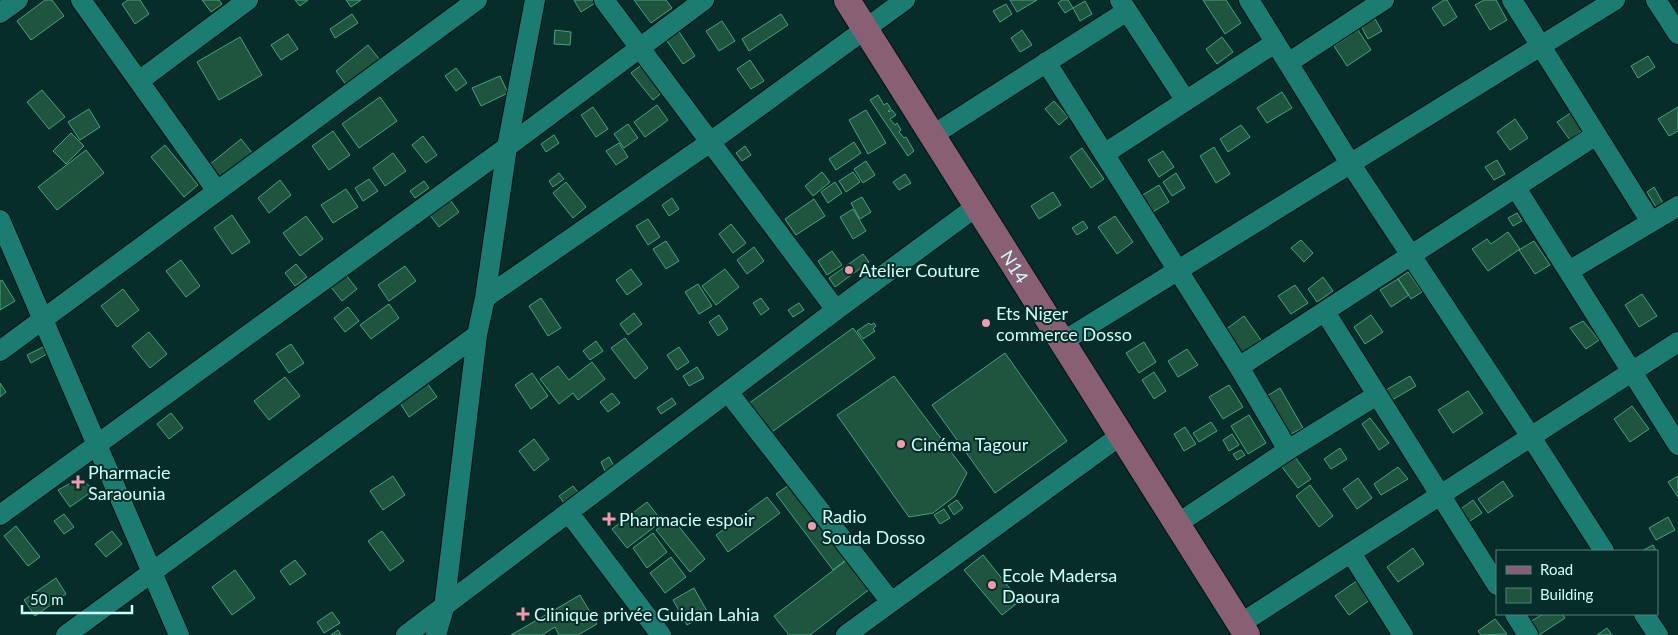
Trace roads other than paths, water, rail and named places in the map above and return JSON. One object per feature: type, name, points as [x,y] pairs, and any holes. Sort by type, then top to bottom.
[{"type":"main road","name":"N14","points":[[847,0],[1244,630]]},
{"type":"street","points":[[0,13],[18,0]]},
{"type":"street","points":[[81,0],[217,191]]},
{"type":"street","points":[[139,81],[248,0]]},
{"type":"street","points":[[0,352],[477,0]]},
{"type":"street","points":[[436,635],[444,608],[477,335],[485,298],[506,147],[535,0]]},
{"type":"street","points":[[604,0],[709,143],[836,310]]},
{"type":"street","points":[[0,515],[506,147],[704,0]]},
{"type":"street","points":[[485,298],[709,143],[904,0]]},
{"type":"street","points":[[1248,0],[1350,162],[1603,550]]},
{"type":"street","points":[[1288,63],[1384,0]]},
{"type":"street","points":[[1512,0],[1651,222]]},
{"type":"street","points":[[1062,342],[1350,162],[1615,0]]},
{"type":"street","points":[[1656,0],[1678,34]]},
{"type":"street","points":[[932,135],[1046,62],[1124,6],[1186,101]]},
{"type":"street","points":[[1104,154],[1276,43]]},
{"type":"street","points":[[1046,62],[1240,367],[1288,450]]},
{"type":"street","points":[[1240,367],[1596,135]]},
{"type":"street","points":[[1516,188],[1678,445]]},
{"type":"street","points":[[406,635],[836,310],[977,206]]},
{"type":"street","points":[[1568,271],[1678,206]]},
{"type":"street","points":[[0,220],[178,635]]},
{"type":"street","points":[[1325,312],[1496,583]]},
{"type":"street","points":[[66,635],[477,335]]},
{"type":"street","points":[[1244,630],[1352,553],[1678,342]]},
{"type":"street","points":[[728,392],[891,602]]},
{"type":"street","points":[[1177,524],[1288,450],[1377,395]]},
{"type":"street","points":[[846,635],[1121,435]]},
{"type":"street","points":[[569,512],[661,635]]},
{"type":"street","points":[[1352,553],[1403,635]]},
{"type":"street","points":[[1516,615],[1528,635]]},
{"type":"street","points":[[1645,615],[1658,635]]},
{"type":"place","name":"Atelier Couture","points":[[849,270]]},
{"type":"place","name":"Ets Niger commerce Dosso","points":[[986,323]]},
{"type":"place","name":"Cinéma Tagour","points":[[901,444]]},
{"type":"place","name":"Pharmacie Saraounia","points":[[78,482]]},
{"type":"place","name":"Pharmacie espoir","points":[[609,519]]},
{"type":"place","name":"Radio Souda Dosso","points":[[812,526]]},
{"type":"place","name":"Ecole Madersa Daoura","points":[[992,585]]},
{"type":"place","name":"Clinique privée Guidan Lahia","points":[[523,614]]}]
